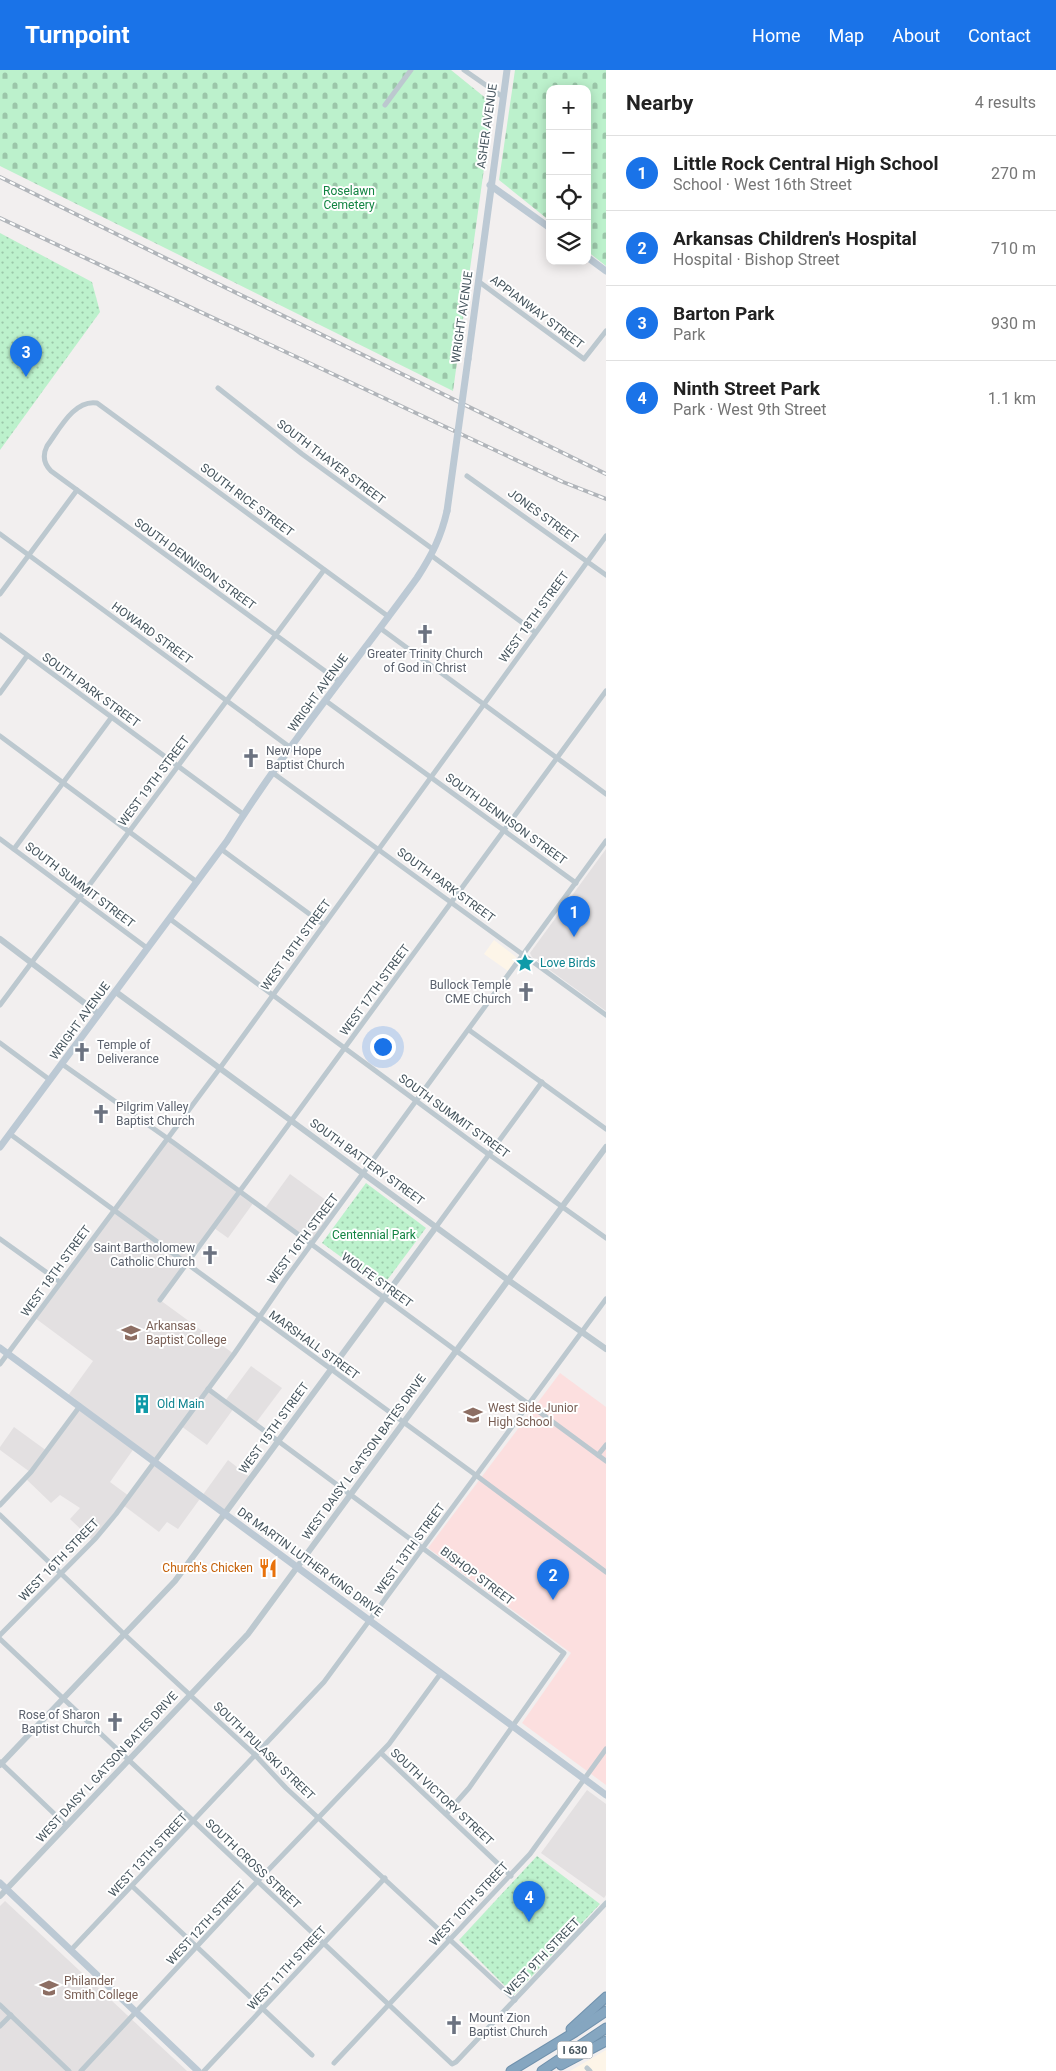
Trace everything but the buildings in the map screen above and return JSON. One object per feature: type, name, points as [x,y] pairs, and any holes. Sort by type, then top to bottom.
[{"type":"highway","points":[[551,2048],[606,1997]]},
{"type":"highway","name":"I 630","points":[[511,2071],[551,2048],[606,2011]]},
{"type":"highway","name":"I 630","points":[[542,2071],[606,2028]]},
{"type":"highway","points":[[548,2071],[606,2041]]},
{"type":"main road","name":"ASHER AVENUE","points":[[490,185],[507,70]]},
{"type":"main road","points":[[490,185],[546,225]]},
{"type":"main road","name":"WRIGHT AVENUE","points":[[0,1147],[197,882],[243,814],[389,617],[433,553],[447,511],[490,185]]},
{"type":"main road","points":[[591,259],[606,271]]},
{"type":"main road","name":"DR MARTIN LUTHER KING DRIVE","points":[[0,1348],[156,1461],[606,1795]]},
{"type":"main road","points":[[0,1883],[198,2071]]},
{"type":"street","points":[[385,105],[411,70]]},
{"type":"street","points":[[464,70],[503,97]]},
{"type":"street","name":"APPIANWAY STREET","points":[[478,281],[584,359],[606,331]]},
{"type":"street","name":"SOUTH THAYER STREET","points":[[218,388],[535,632]]},
{"type":"street","name":"SOUTH DENNISON STREET","points":[[91,402],[86,402],[77,407],[47,446],[44,458],[46,465],[51,471],[340,682]]},
{"type":"street","name":"SOUTH RICE STREET","points":[[91,402],[101,405],[389,617]]},
{"type":"street","name":"JONES STREET","points":[[467,476],[606,575]]},
{"type":"street","points":[[0,594],[77,490]]},
{"type":"street","name":"HOWARD STREET","points":[[0,534],[291,748]]},
{"type":"street","name":"WEST 18TH STREET","points":[[0,1364],[220,1068],[606,536]]},
{"type":"street","name":"WEST 19TH STREET","points":[[0,1005],[324,570]]},
{"type":"street","points":[[380,628],[606,794]]},
{"type":"street","name":"SOUTH PARK STREET","points":[[0,636],[243,814]]},
{"type":"street","points":[[0,693],[27,656]]},
{"type":"street","name":"WEST 17TH STREET","points":[[160,1300],[606,691]]},
{"type":"street","name":"SOUTH DENNISON STREET","points":[[326,701],[576,883]]},
{"type":"street","points":[[14,849],[112,718]]},
{"type":"street","points":[[0,736],[197,882]]},
{"type":"street","name":"SOUTH PARK STREET","points":[[274,772],[606,1015]]},
{"type":"street","name":"SOUTH SUMMIT STREET","points":[[0,839],[148,948]]},
{"type":"street","name":"WEST 16TH STREET","points":[[0,1635],[107,1525],[156,1461],[258,1317],[606,841]]},
{"type":"street","points":[[221,849],[323,924]]},
{"type":"street","name":"SOUTH SUMMIT STREET","points":[[170,919],[489,1155],[606,1238]]},
{"type":"street","points":[[0,939],[99,1014]]},
{"type":"street","name":"SOUTH BATTERY STREET","points":[[116,992],[508,1280],[606,1349]]},
{"type":"street","points":[[469,1030],[606,1129]]},
{"type":"street","points":[[0,1043],[50,1080]]},
{"type":"street","name":"WOLFE STREET","points":[[62,1064],[168,1138],[606,1461]]},
{"type":"street","name":"WEST 15TH STREET","points":[[0,1764],[175,1581],[542,1082]]},
{"type":"street","name":"MARSHALL STREET","points":[[10,1134],[606,1572]]},
{"type":"street","name":"WEST DAISY L GATSON BATES DRIVE","points":[[0,1896],[241,1642],[351,1496],[606,1147]]},
{"type":"street","points":[[0,1239],[60,1282]]},
{"type":"street","name":"WEST 13TH STREET","points":[[71,1950],[324,1682],[606,1299]]},
{"type":"street","name":"BISHOP STREET","points":[[208,1389],[564,1654],[514,1726]]},
{"type":"street","points":[[0,1504],[30,1472],[80,1406]]},
{"type":"street","points":[[598,1455],[606,1445]]},
{"type":"street","name":"SOUTH PULASKI STREET","points":[[0,1515],[255,1756],[286,1788],[320,1817],[514,2000]]},
{"type":"street","name":"SOUTH CROSS STREET","points":[[0,1639],[449,2062]]},
{"type":"street","name":"WEST 12TH STREET","points":[[81,2071],[381,1753],[441,1673]]},
{"type":"street","points":[[446,1814],[469,1788],[514,1726]]},
{"type":"street","name":"WEST 10TH STREET","points":[[334,2063],[537,1846],[606,1749]]},
{"type":"street","name":"SOUTH VICTORY STREET","points":[[381,1753],[510,1876]]},
{"type":"street","points":[[0,1764],[66,1825]]},
{"type":"street","name":"WEST 11TH STREET","points":[[204,2071],[385,1878]]},
{"type":"street","points":[[132,1886],[312,2055]]},
{"type":"street","name":"WEST 9TH STREET","points":[[449,2062],[452,2064],[456,2062],[606,1903]]},
{"type":"street","points":[[0,2005],[69,2071]]},
{"type":"street","points":[[0,2026],[11,2015]]},
{"type":"shaded area","points":[[606,849],[606,1011],[532,957],[530,953]]},
{"type":"shaded area","points":[[494,940],[516,957],[508,971],[484,954]]},
{"type":"shaded area","name":"Arkansas Baptist College","points":[[168,1138],[254,1202],[228,1238],[214,1228],[160,1300],[234,1354],[208,1389],[225,1401],[251,1366],[282,1388],[255,1424],[234,1408],[207,1445],[181,1426],[156,1461],[202,1496],[178,1529],[167,1522],[159,1532],[123,1505],[93,1541],[70,1519],[80,1508],[60,1495],[51,1503],[25,1478],[30,1472],[0,1450],[0,1447],[14,1427],[47,1451],[80,1406],[67,1397],[93,1361],[35,1318]],"holes":[[[135,1447],[155,1461],[129,1496],[110,1482]]]},
{"type":"shaded area","points":[[290,1174],[338,1209],[311,1245],[264,1210]]},
{"type":"shaded area","points":[[560,1373],[606,1407],[606,1785],[522,1723],[571,1653],[428,1548]]},
{"type":"shaded area","points":[[228,1460],[251,1478],[225,1513],[202,1496]]},
{"type":"shaded area","points":[[587,1790],[606,1804],[606,1895],[604,1898],[541,1853]]},
{"type":"shaded area","name":"Philander Smith College","points":[[5,1901],[187,2071],[0,2071],[0,1906]]},
{"type":"shaded area","points":[[606,2050],[606,2071],[570,2071]]},
{"type":"green space","name":"Roselawn Cemetery","points":[[0,70],[451,70],[493,104],[453,391],[0,166]]},
{"type":"green space","points":[[515,70],[606,70],[606,266],[591,254],[591,85],[546,85],[546,218],[499,180]]},
{"type":"green space","points":[[0,233],[92,282],[100,312],[0,450]]},
{"type":"green space","name":"Centennial Park","points":[[366,1183],[426,1228],[382,1287],[322,1243]]},
{"type":"green space","points":[[537,1856],[600,1904],[514,1995],[459,1940]]},
{"type":"railway","points":[[0,177],[606,474]]},
{"type":"railway","points":[[0,218],[563,482],[606,499]]},
{"type":"place","name":"Barton Park","points":[[26,377]]},
{"type":"place","name":"Greater Trinity Church of God in Christ","points":[[425,634]]},
{"type":"place","name":"New Hope Baptist Church","points":[[251,758]]},
{"type":"place","name":"Little Rock Central High School","points":[[574,937]]},
{"type":"place","name":"Love Birds","points":[[525,963]]},
{"type":"place","name":"Bullock Temple CME Church","points":[[526,992]]},
{"type":"place","name":"Temple of Deliverance","points":[[82,1052]]},
{"type":"place","name":"Pilgrim Valley Baptist Church","points":[[101,1114]]},
{"type":"place","name":"Saint Bartholomew Catholic Church","points":[[210,1255]]},
{"type":"place","name":"Arkansas Baptist College","points":[[131,1333]]},
{"type":"place","name":"Old Main","points":[[142,1404]]},
{"type":"place","name":"West Side Junior High School","points":[[473,1415]]},
{"type":"place","name":"Church's Chicken","points":[[268,1568]]},
{"type":"place","name":"Arkansas Children's Hospital","points":[[553,1600]]},
{"type":"place","name":"Rose of Sharon Baptist Church","points":[[115,1722]]},
{"type":"place","name":"Ninth Street Park","points":[[529,1922]]},
{"type":"place","name":"Philander Smith College","points":[[49,1988]]},
{"type":"place","name":"Mount Zion Baptist Church","points":[[454,2025]]}]
